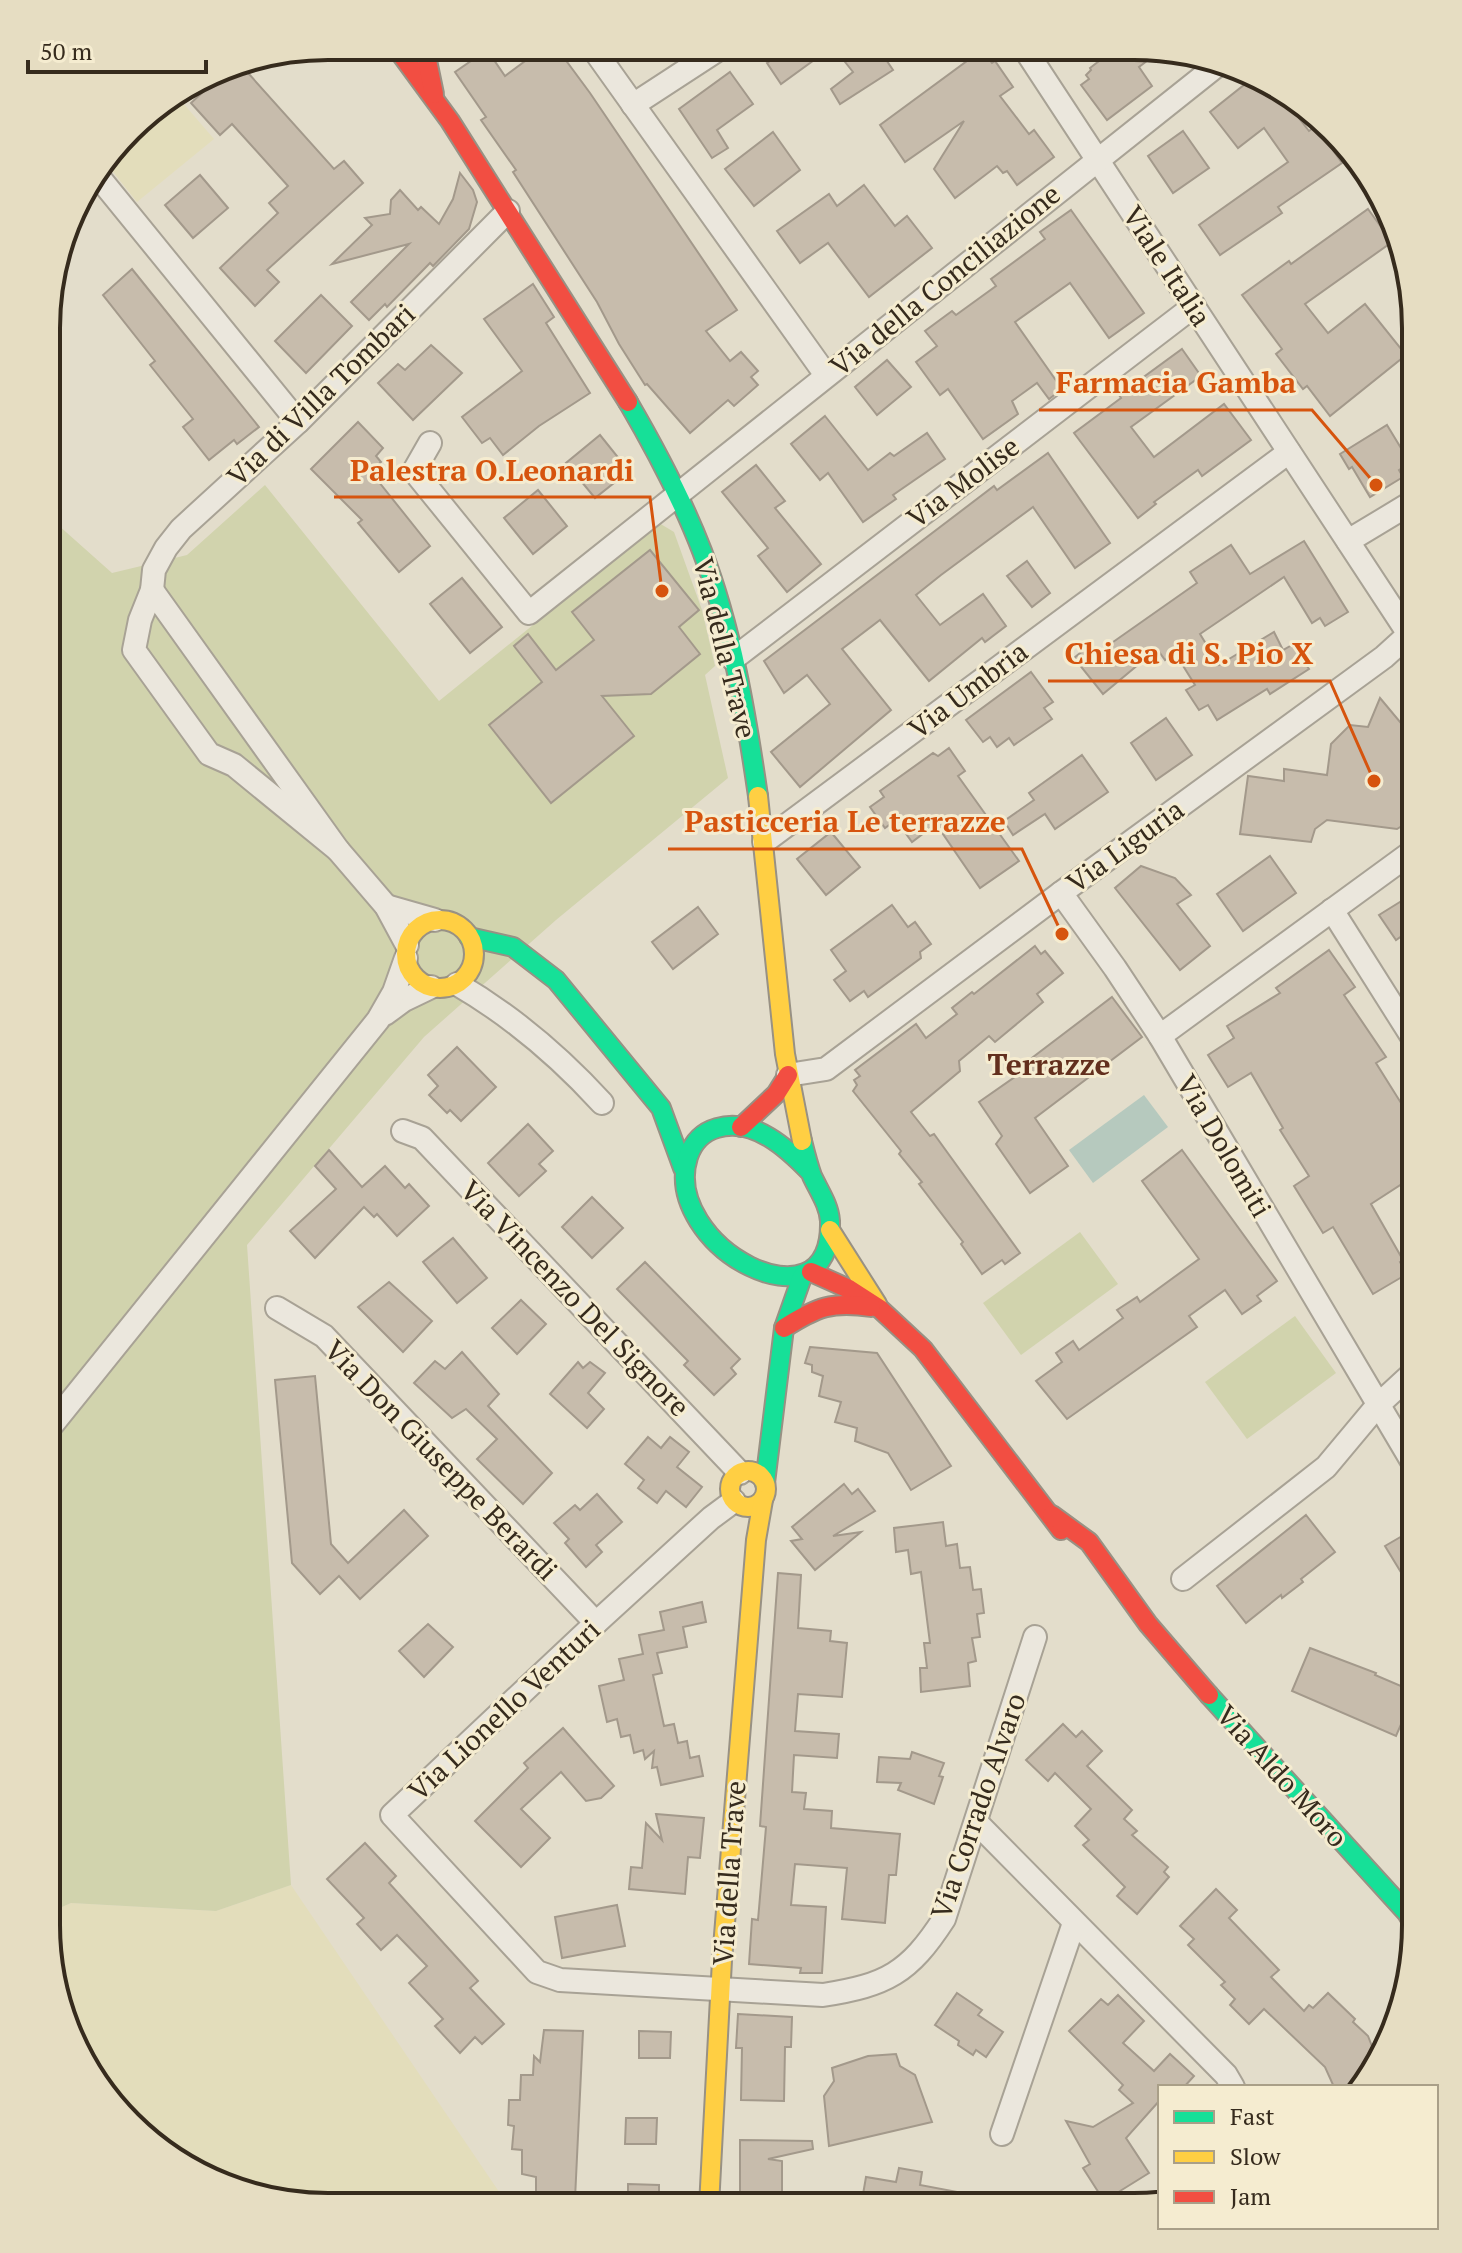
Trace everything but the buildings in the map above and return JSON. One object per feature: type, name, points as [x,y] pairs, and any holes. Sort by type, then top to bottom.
[{"type":"main road","name":"Via della Trave","points":[[404,61],[435,100],[508,211],[632,408],[677,494],[714,582],[747,728],[764,842],[788,1075],[811,1173],[829,1208],[830,1230],[823,1257],[806,1274],[784,1328],[756,1540],[720,1990],[710,2193]]},
{"type":"main road","name":"Via della Trave","points":[[427,61],[435,100]]},
{"type":"main road","points":[[462,979],[473,963],[474,949],[461,926],[435,920],[423,924],[412,933],[406,952],[410,971],[419,981],[431,987],[444,988],[497,966],[535,962]]},
{"type":"main road","points":[[469,937],[513,947],[556,980],[661,1108],[683,1168],[684,1187],[694,1213],[721,1245],[750,1268],[769,1293],[784,1328],[824,1304],[843,1302],[880,1309]]},
{"type":"main road","points":[[741,1127],[776,1094],[788,1075]]},
{"type":"main road","name":"Via della Trave","points":[[661,1108],[721,1126],[741,1127],[766,1135],[788,1149],[811,1173]]},
{"type":"main road","points":[[683,1168],[691,1149],[704,1134],[721,1126]]},
{"type":"main road","name":"Via Aldo Moro","points":[[830,1230],[880,1309]]},
{"type":"main road","points":[[750,1268],[789,1279],[806,1274]]},
{"type":"main road","name":"Via Aldo Moro","points":[[806,1274],[849,1289],[880,1309],[923,1349],[1052,1515],[1094,1580],[1148,1624]]},
{"type":"main road","name":"Via della Trave","points":[[756,1540],[730,1486],[743,1472],[770,1429]]},
{"type":"main road","points":[[737,1503],[748,1507],[764,1492],[754,1472],[743,1472]]},
{"type":"main road","name":"Via Aldo Moro","points":[[1052,1515],[1089,1542],[1148,1624],[1245,1737],[1401,1907]]},
{"type":"street","name":"Viale Italia","points":[[1032,60],[1402,618]]},
{"type":"street","points":[[602,61],[826,375]]},
{"type":"street","points":[[633,105],[701,61]]},
{"type":"street","name":"Via della Conciliazione","points":[[430,443],[414,471],[529,613],[1210,71]]},
{"type":"street","points":[[103,183],[298,422]]},
{"type":"street","name":"Via di Villa Tombari","points":[[338,850],[234,765],[209,754],[134,650],[140,620],[152,590],[154,570],[181,529],[298,422],[508,211]]},
{"type":"street","name":"Via Molise","points":[[733,659],[1194,306]]},
{"type":"street","name":"Via Umbria","points":[[764,842],[1289,452]]},
{"type":"street","points":[[1348,541],[1402,509]]},
{"type":"street","points":[[60,1415],[378,1020],[394,992],[406,952],[386,906],[338,850],[152,590]]},
{"type":"street","name":"Via Liguria","points":[[788,1075],[826,1069],[1402,645]]},
{"type":"street","points":[[1160,1036],[1402,859]]},
{"type":"street","name":"Via Dolomiti","points":[[1061,893],[1160,1036],[1401,1445]]},
{"type":"street","points":[[386,906],[435,920]]},
{"type":"street","points":[[1332,910],[1402,1020]]},
{"type":"street","points":[[462,979],[565,1063],[602,1103]]},
{"type":"street","points":[[378,1020],[404,1000],[431,987]]},
{"type":"street","name":"Via Vincenzo Del Signore","points":[[403,1131],[422,1138],[743,1472]]},
{"type":"street","name":"Via Don Giuseppe Berardi","points":[[277,1308],[324,1336],[596,1623]]},
{"type":"street","points":[[1183,1579],[1326,1467],[1377,1406],[1401,1386]]},
{"type":"street","name":"Via Lionello Venturi","points":[[720,1990],[560,1980],[537,1972],[392,1815],[711,1518],[737,1503]]},
{"type":"street","name":"Via Corrado Alvaro","points":[[720,1990],[823,1995],[858,1990],[890,1978],[925,1948],[944,1919],[1035,1637]]},
{"type":"street","points":[[976,1822],[1226,2075],[1232,2085]]},
{"type":"street","points":[[1002,2134],[1074,1923]]},
{"type":"shaded area","points":[[183,103],[214,139],[137,202],[112,170],[151,127]]},
{"type":"shaded area","points":[[1144,1095],[1168,1127],[1093,1183],[1069,1150]]},
{"type":"shaded area","points":[[291,1885],[500,2193],[328,2193],[293,2191],[259,2184],[226,2173],[194,2157],[165,2138],[139,2114],[115,2088],[80,2027],[65,1977],[60,1908],[71,1903],[216,1911]]},
{"type":"green space","points":[[265,485],[439,701],[659,523],[674,532],[702,610],[715,666],[705,675],[728,778],[556,920],[424,1037],[247,1245],[291,1885],[216,1911],[71,1903],[60,1908],[60,527],[112,573],[187,555]]},
{"type":"green space","points":[[1080,1232],[1118,1284],[1021,1355],[983,1303]]},
{"type":"green space","points":[[1295,1316],[1336,1373],[1247,1439],[1205,1382]]},
{"type":"traffic: fast","points":[[628,402],[677,494],[713,581],[737,672],[758,796]]},
{"type":"traffic: fast","points":[[469,937],[513,947],[556,980],[661,1108],[683,1168]]},
{"type":"traffic: fast","points":[[802,1141],[830,1221],[824,1255],[805,1273],[779,1276],[750,1266],[721,1247],[699,1221],[686,1190],[688,1157],[696,1142],[712,1130],[731,1126],[744,1127],[769,1137],[811,1173]]},
{"type":"traffic: fast","points":[[765,1483],[784,1328],[802,1277]]},
{"type":"traffic: fast","points":[[1209,1695],[1401,1906]]},
{"type":"traffic: slow","points":[[758,796],[785,1054],[802,1141]]},
{"type":"traffic: slow","points":[[440,920],[464,930],[474,954],[464,978],[440,988],[416,978],[406,954],[416,930],[440,920]]},
{"type":"traffic: slow","points":[[830,1230],[877,1304]]},
{"type":"traffic: slow","points":[[748,1471],[761,1476],[766,1489],[761,1502],[748,1507],[735,1502],[730,1489],[735,1476],[748,1471]]},
{"type":"traffic: slow","points":[[710,2193],[722,1960],[756,1540],[763,1500]]},
{"type":"traffic: jam","points":[[406,61],[450,121],[628,402]]},
{"type":"traffic: jam","points":[[427,61],[434,94]]},
{"type":"traffic: jam","points":[[741,1127],[776,1094],[788,1075]]},
{"type":"traffic: jam","points":[[811,1272],[849,1289],[880,1309],[923,1349],[1061,1530]]},
{"type":"traffic: jam","points":[[784,1328],[825,1307],[871,1307]]},
{"type":"traffic: jam","points":[[1052,1515],[1089,1542],[1148,1624],[1209,1695]]},
{"type":"place","name":"Farmacia Gamba","points":[[1376,485]]},
{"type":"place","name":"Palestra O.Leonardi","points":[[662,591]]},
{"type":"place","name":"Chiesa di S. Pio X","points":[[1374,781]]},
{"type":"place","name":"Pasticceria Le terrazze","points":[[1062,934]]},
{"type":"district","name":"Terrazze","points":[[1049,1065]]}]
